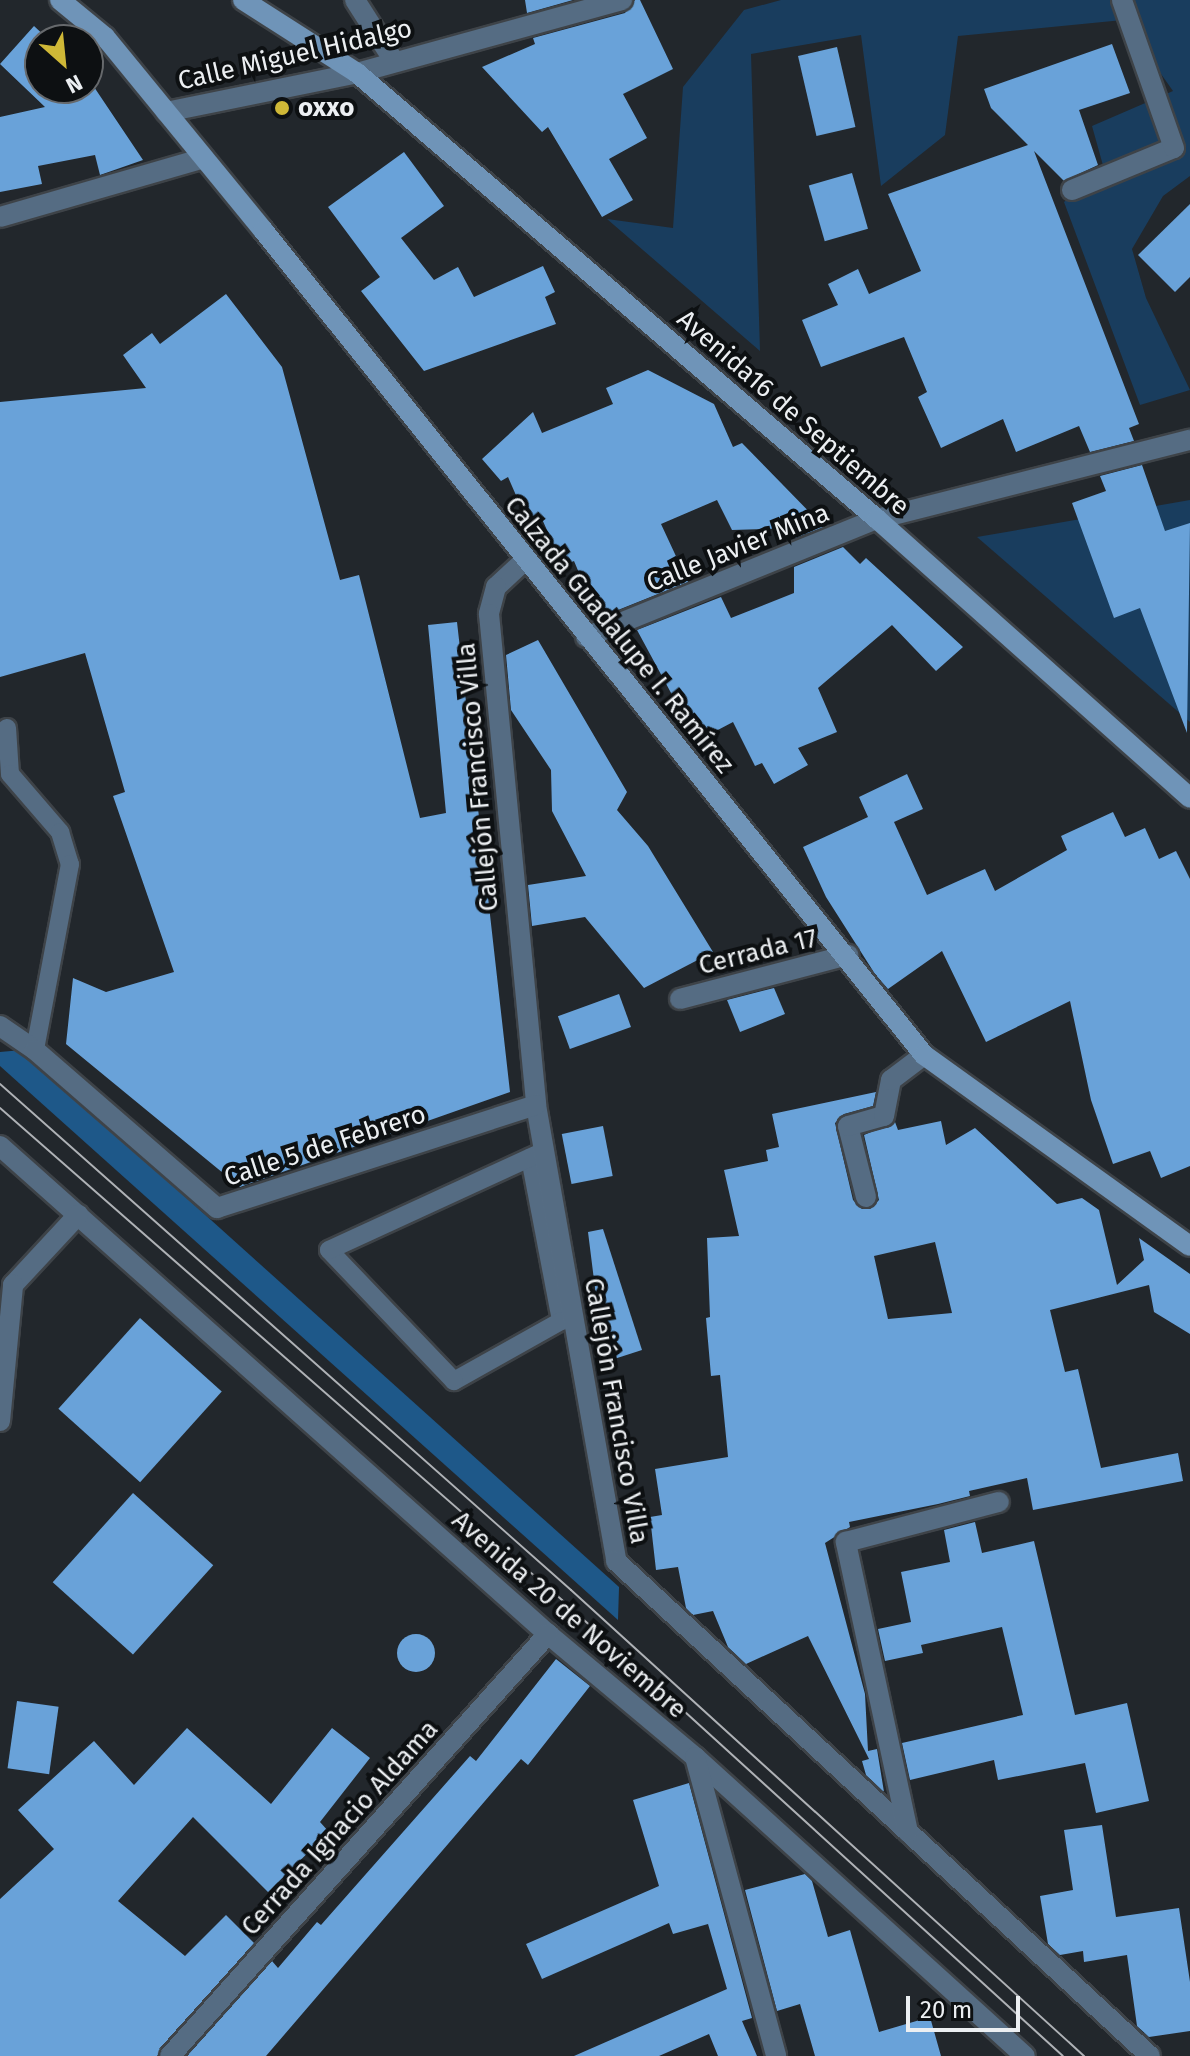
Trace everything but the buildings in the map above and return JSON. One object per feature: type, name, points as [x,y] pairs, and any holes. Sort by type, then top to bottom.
[{"type":"main road","name":"Calzada Guadalupe I. Ramírez","points":[[60,0],[105,37],[524,561],[848,955],[924,1055],[1190,1246]]},
{"type":"main road","points":[[243,0],[357,73]]},
{"type":"main road","name":"Avenida16 de Septiembre","points":[[357,73],[877,519],[1190,798]]},
{"type":"street","points":[[355,0],[394,61]]},
{"type":"street","name":"Calle Miguel Hidalgo","points":[[166,112],[357,73],[622,0]]},
{"type":"street","points":[[1072,190],[1174,148],[1122,0]]},
{"type":"street","points":[[0,217],[204,158]]},
{"type":"street","name":"Calle Javier Mina","points":[[586,637],[877,519],[1190,440]]},
{"type":"street","name":"Callejón Francisco Villa","points":[[524,561],[496,587],[489,614],[536,1105],[537,1155],[616,1561],[1150,2056]]},
{"type":"street","name":"Cerrada 17","points":[[680,999],[848,955]]},
{"type":"street","name":"Calle 5 de Febrero","points":[[0,1026],[35,1050],[217,1208],[536,1105]]},
{"type":"street","points":[[866,1197],[848,1126],[884,1116],[891,1080],[924,1055]]},
{"type":"street","name":"Avenida 20 de Noviembre","points":[[0,1146],[548,1634],[695,1757],[1025,2056]]},
{"type":"street","points":[[0,1421],[7,1285],[78,1215]]},
{"type":"street","points":[[908,1832],[846,1542],[999,1502]]},
{"type":"street","name":"Cerrada Ignacio Aldama","points":[[170,2056],[548,1634]]},
{"type":"street","points":[[695,1757],[776,2056]]},
{"type":"lane","points":[[7,728],[10,774],[60,832],[70,864],[35,1050]]},
{"type":"lane","points":[[537,1155],[561,1321],[454,1381],[329,1250],[537,1155]]},
{"type":"shaded area","points":[[781,0],[1190,0],[1190,176],[1163,196],[1132,249],[1146,298],[1190,390],[1140,405],[1064,202],[1104,169],[1092,126],[1173,91],[1123,20],[958,36],[945,135],[881,186],[861,35],[751,54],[760,351],[607,219],[673,228],[683,87],[744,10]]},
{"type":"shaded area","points":[[1190,500],[1190,722],[977,537]]},
{"type":"shaded area","points":[[22,1050],[619,1587],[618,1620],[0,1066],[0,1052]]},
{"type":"tram line","points":[[0,1084],[571,1590],[1084,2056]]},
{"type":"tram line","points":[[0,1108],[562,1600],[1063,2056]]},
{"type":"place","name":"oxxo","points":[[282,108]]}]
